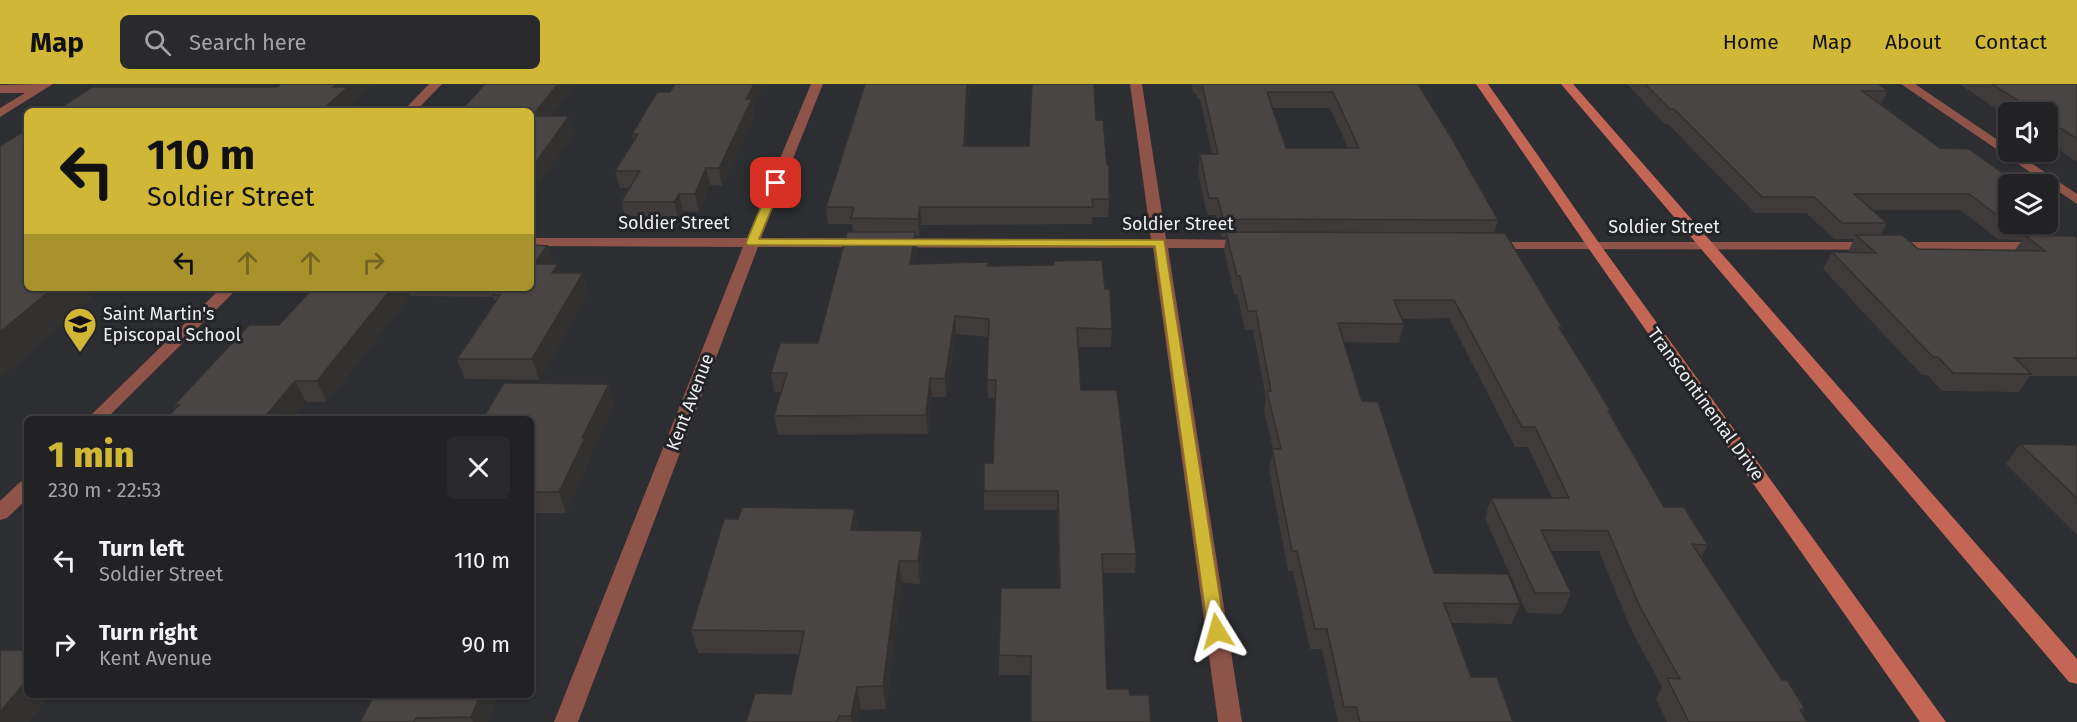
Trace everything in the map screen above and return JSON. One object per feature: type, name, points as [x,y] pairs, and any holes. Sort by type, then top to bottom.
[{"type":"street","points":[[412,108],[436,84]]},
{"type":"street","name":"Kent Avenue","points":[[566,722],[752,243],[818,84]]},
{"type":"street","points":[[1136,84],[1230,722]]},
{"type":"street","name":"Transcontinental Drive","points":[[1482,84],[1594,246],[1934,722]]},
{"type":"street","points":[[1566,84],[2077,675]]},
{"type":"street","points":[[1907,84],[2077,201]]},
{"type":"street","points":[[0,89],[43,86]]},
{"type":"street","points":[[0,113],[43,86]]},
{"type":"street","name":"Soldier Street","points":[[534,242],[1265,244]]},
{"type":"street","name":"Soldier Street","points":[[1476,246],[2077,246]]},
{"type":"street","points":[[99,416],[227,291]]},
{"type":"street","points":[[0,513],[24,490]]},
{"type":"building","points":[[281,84],[337,84],[333,87],[348,87],[324,108],[60,108],[92,87],[277,87]]},
{"type":"building","points":[[485,84],[558,84],[534,114],[534,108],[463,108]]},
{"type":"building","points":[[675,84],[754,84],[746,99],[752,99],[719,168],[706,168],[695,194],[679,194],[674,202],[621,202],[640,171],[615,171],[638,134],[632,134],[657,92],[670,92]]},
{"type":"building","points":[[865,84],[967,84],[964,146],[1029,146],[1032,84],[1094,84],[1096,120],[1103,120],[1107,165],[1109,165],[1109,199],[1092,199],[1093,207],[920,207],[918,219],[851,218],[854,207],[826,207]]},
{"type":"building","points":[[1202,84],[1418,84],[1498,220],[1223,219],[1218,198],[1209,198],[1200,154],[1218,154]],"holes":[[[1267,92],[1333,92],[1359,148],[1286,148]]]},
{"type":"building","points":[[1645,84],[1878,84],[1888,91],[1862,91],[1940,148],[1969,149],[2004,174],[1998,174],[1998,216],[1969,194],[1854,194],[1887,223],[1842,223],[1814,197],[1762,197],[1674,109],[1670,109]]},
{"type":"building","points":[[1992,84],[2077,84],[2077,139],[2058,127],[2058,102],[2020,102]]},
{"type":"building","points":[[534,116],[569,116],[534,165]]},
{"type":"building","points":[[24,131],[24,291],[49,291],[0,332],[0,146]]},
{"type":"building","points":[[847,232],[915,232],[910,264],[988,262],[988,266],[1054,265],[1054,261],[1102,260],[1105,289],[1110,289],[1112,329],[1077,328],[1081,390],[1117,390],[1136,554],[1102,554],[1107,689],[1129,689],[1130,695],[1149,695],[1151,722],[1031,722],[1031,656],[999,655],[1001,588],[1060,588],[1058,491],[984,491],[984,463],[993,463],[996,380],[987,380],[989,319],[955,316],[945,379],[930,378],[926,415],[774,416],[787,373],[771,373],[780,343],[818,343]]},
{"type":"building","points":[[1226,232],[1505,233],[1611,411],[1608,411],[1664,507],[1684,507],[1708,545],[1692,544],[1782,680],[1787,680],[1805,709],[1800,709],[1807,722],[1689,722],[1667,678],[1680,679],[1640,607],[1608,531],[1541,530],[1571,593],[1535,593],[1491,498],[1569,498],[1535,427],[1522,427],[1454,300],[1394,300],[1404,324],[1338,323],[1362,401],[1378,402],[1434,573],[1508,574],[1520,604],[1444,603],[1471,677],[1497,677],[1513,722],[1360,722],[1356,707],[1344,707],[1327,629],[1315,629],[1297,551],[1292,551],[1272,449],[1281,449],[1267,392],[1271,391],[1256,311],[1248,311]]},
{"type":"building","points":[[1856,235],[1902,235],[1918,249],[2045,251],[2025,235],[2074,236],[2077,238],[2077,358],[2015,358],[2031,374],[1953,373],[1938,357],[1933,357],[1832,252],[1876,253]]},
{"type":"building","points":[[534,245],[547,246],[534,264]]},
{"type":"building","points":[[534,264],[558,264],[552,273],[583,273],[532,359],[457,359],[500,295],[493,295],[496,291],[534,291]]},
{"type":"building","points":[[310,291],[390,291],[317,381],[295,381],[266,416],[168,416],[179,405],[174,405],[249,325],[279,325]]},
{"type":"building","points":[[504,383],[609,384],[582,438],[585,438],[559,492],[534,492],[534,416],[484,416]]},
{"type":"building","points":[[2020,444],[2077,445],[2077,498]]},
{"type":"building","points":[[742,507],[855,509],[851,530],[922,531],[918,561],[899,561],[883,686],[857,687],[851,716],[839,716],[837,722],[746,722],[755,693],[791,694],[804,631],[691,630],[724,519],[738,519]]},
{"type":"building","points":[[0,650],[24,650],[24,684],[0,712]]},
{"type":"building","points":[[373,698],[479,698],[471,717],[416,718],[414,722],[360,722]]},
{"type":"place","name":"Saint Martin's Episcopal School","points":[[80,353]]},
{"type":"route","points":[[776,183],[752,243],[1160,243],[1217,631]]}]
